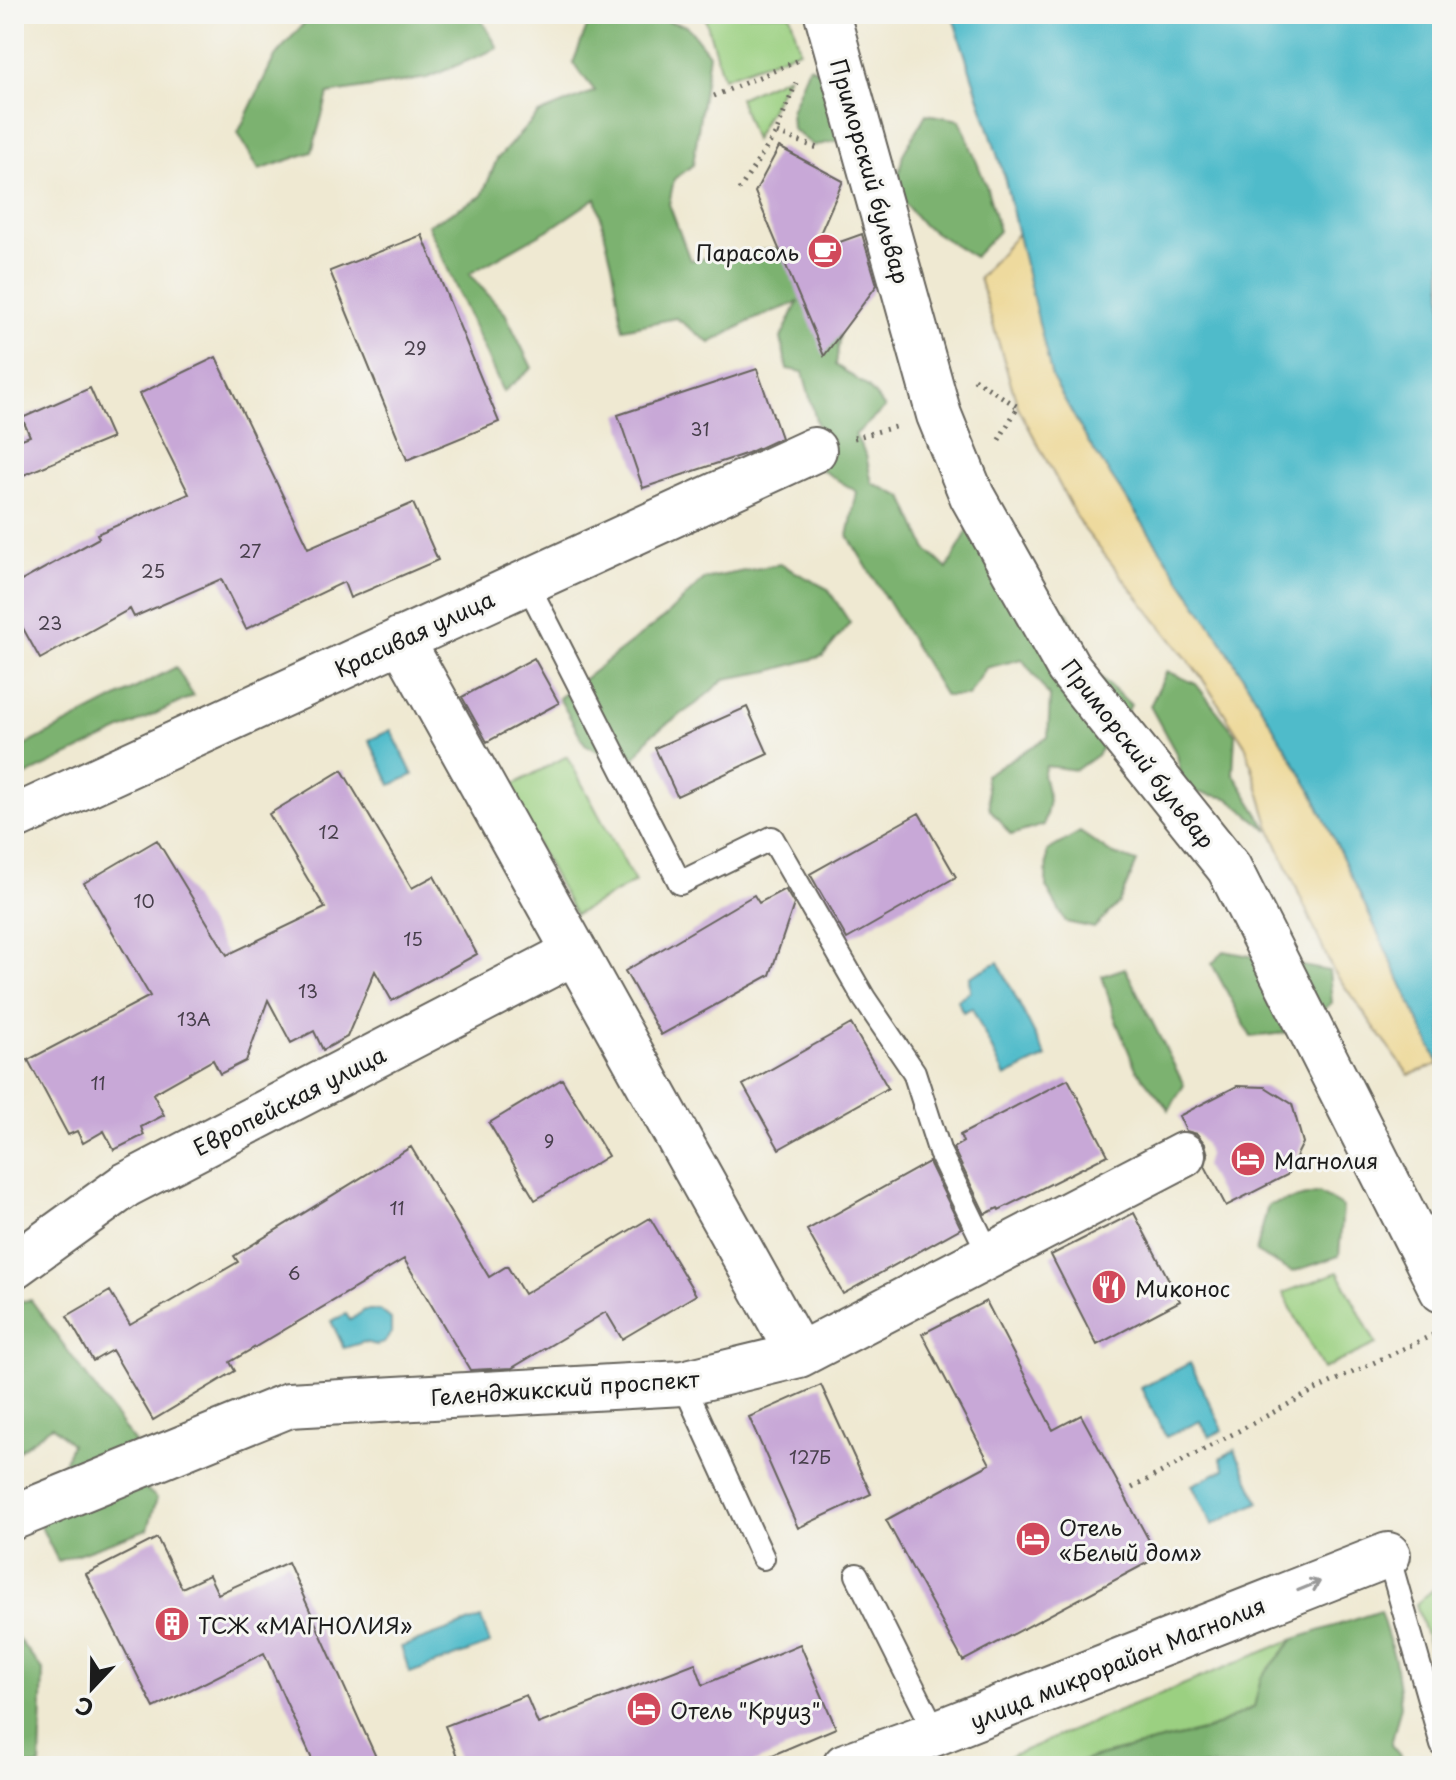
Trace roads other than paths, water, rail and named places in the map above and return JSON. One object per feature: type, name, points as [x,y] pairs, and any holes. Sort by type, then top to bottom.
[{"type":"street","name":"Приморский бульвар","points":[[827,14],[939,415],[972,496],[1068,667],[1229,868],[1442,1290]]},
{"type":"street","name":"Красивая улица","points":[[14,818],[814,450]]},
{"type":"street","points":[[401,639],[799,1355]]},
{"type":"street","name":"Европейская улица","points":[[14,1266],[126,1185],[575,952]]},
{"type":"street","name":"Геленджикский проспект","points":[[14,1517],[289,1405],[683,1383],[799,1355],[1183,1155]]},
{"type":"street","name":"улица микрорайон Магнолия","points":[[845,1766],[1388,1555]]},
{"type":"lane","points":[[526,581],[680,883],[772,838],[864,998],[914,1072],[940,1153],[990,1256]]},
{"type":"lane","points":[[683,1383],[763,1558]]},
{"type":"lane","points":[[1388,1555],[1442,1745]]},
{"type":"lane","points":[[857,1575],[936,1733]]},
{"type":"water","points":[[952,14],[1442,14],[1442,1070],[1311,790],[1221,640],[1089,443],[1052,378],[1004,176]]},
{"type":"water","points":[[391,730],[413,775],[391,785],[369,740]]},
{"type":"water","points":[[998,962],[1046,1057],[1005,1077],[972,1008],[963,1012],[957,1000],[970,991],[969,977]]},
{"type":"water","points":[[365,1310],[380,1310],[391,1319],[391,1333],[384,1343],[364,1342],[344,1348],[331,1321],[346,1314],[350,1320]]},
{"type":"water","points":[[1190,1363],[1223,1430],[1209,1437],[1200,1421],[1166,1437],[1141,1388]]},
{"type":"water","points":[[1235,1450],[1259,1502],[1212,1525],[1192,1485],[1225,1469],[1220,1458]]},
{"type":"water","points":[[481,1618],[490,1644],[410,1673],[401,1647]]},
{"type":"place","name":"Парасоль","points":[[825,251]]},
{"type":"place","name":"Магнолия","points":[[1248,1159]]},
{"type":"place","name":"Миконос","points":[[1109,1287]]},
{"type":"place","name":"Отель «Белый дом»","points":[[1033,1539]]},
{"type":"place","name":"ТСЖ «МАГНОЛИЯ»","points":[[172,1624]]},
{"type":"place","name":"Отель \"Круиз\"","points":[[644,1709]]}]
